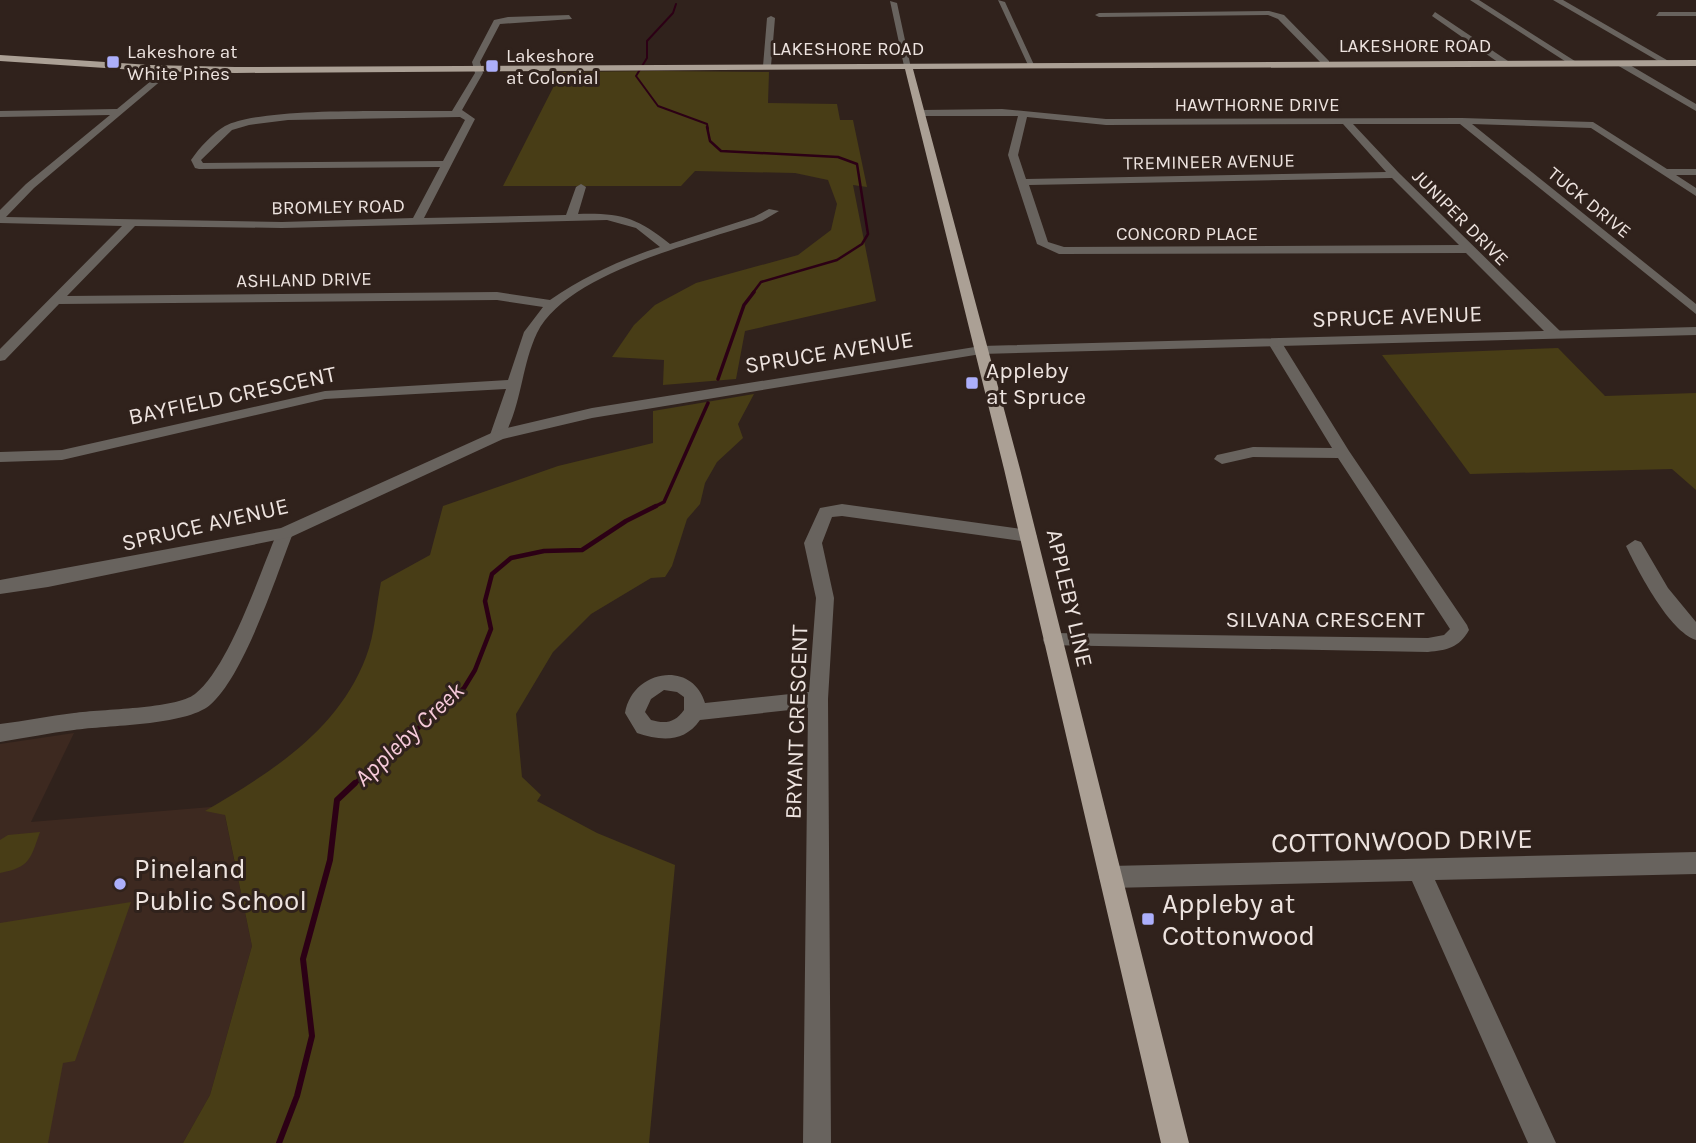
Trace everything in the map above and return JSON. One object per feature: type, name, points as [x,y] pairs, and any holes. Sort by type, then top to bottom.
[{"type":"main road","name":"LAKESHORE ROAD","points":[[0,58],[172,68],[1696,63]]},
{"type":"main road","name":"APPLEBY LINE","points":[[908,66],[1029,536],[1175,1143]]},
{"type":"street","points":[[1474,0],[1574,63]]},
{"type":"street","points":[[1557,0],[1668,63]]},
{"type":"street","points":[[1001,2],[1031,65]]},
{"type":"street","points":[[893,3],[908,66]]},
{"type":"street","points":[[1099,15],[1269,13],[1281,17],[1326,63]]},
{"type":"street","points":[[1435,14],[1505,63]]},
{"type":"street","points":[[1659,14],[1696,14]]},
{"type":"street","points":[[418,221],[470,119],[457,111],[479,73],[476,62],[497,22],[508,19],[569,18]]},
{"type":"street","points":[[767,66],[771,18]]},
{"type":"street","points":[[1620,63],[1696,108]]},
{"type":"street","points":[[0,218],[30,186],[172,68]]},
{"type":"street","points":[[0,114],[120,112]]},
{"type":"street","name":"HAWTHORNE DRIVE","points":[[921,113],[1023,114],[1106,122],[1462,121],[1593,125],[1666,172]]},
{"type":"street","points":[[446,164],[199,166],[197,160],[201,152],[229,128],[248,122],[288,117],[464,114]]},
{"type":"street","name":"CONCORD PLACE","points":[[1023,114],[1013,155],[1043,244],[1063,251],[1468,249]]},
{"type":"street","name":"JUNIPER DRIVE","points":[[1345,121],[1395,175],[1555,334]]},
{"type":"street","name":"TUCK DRIVE","points":[[1462,121],[1696,310]]},
{"type":"street","points":[[1666,172],[1696,172]]},
{"type":"street","points":[[1666,172],[1696,193]]},
{"type":"street","name":"TREMINEER AVENUE","points":[[1023,181],[1395,175]]},
{"type":"street","points":[[571,217],[581,187]]},
{"type":"street","points":[[498,435],[531,332],[552,304],[586,281],[624,263],[758,219],[773,211]]},
{"type":"street","name":"BROMLEY ROAD","points":[[0,218],[282,225],[607,217],[640,226],[668,248]]},
{"type":"street","points":[[0,357],[132,222]]},
{"type":"street","name":"ASHLAND DRIVE","points":[[56,300],[497,296],[552,304]]},
{"type":"street","name":"SPRUCE AVENUE","points":[[0,587],[285,533],[498,435],[592,413],[981,351],[1696,331]]},
{"type":"street","name":"SILVANA CRESCENT","points":[[1052,640],[1427,645],[1449,642],[1460,630],[1343,453],[1275,343]]},
{"type":"street","name":"BAYFIELD CRESCENT","points":[[0,457],[62,454],[325,395],[516,384]]},
{"type":"street","points":[[1222,459],[1253,452],[1343,453]]},
{"type":"street","name":"BRYANT CRESCENT","points":[[817,1143],[818,699],[825,597],[813,543],[826,512],[842,510],[1029,536]]},
{"type":"street","points":[[0,733],[180,709],[200,702],[215,687],[228,666],[285,533]]},
{"type":"street","points":[[1635,546],[1643,565],[1683,622],[1696,633]]},
{"type":"street","points":[[695,712],[818,699]]},
{"type":"street","name":"COTTONWOOD DRIVE","points":[[1110,877],[1696,863]]},
{"type":"street","points":[[1418,869],[1542,1143]]},
{"type":"shaded area","points":[[561,72],[769,72],[768,103],[837,104],[840,120],[853,120],[867,187],[853,185],[876,301],[745,331],[736,379],[663,385],[664,360],[612,357],[634,325],[655,305],[696,283],[798,255],[831,230],[837,204],[828,180],[795,173],[695,171],[681,186],[503,186]]},
{"type":"shaded area","points":[[1558,348],[1605,396],[1696,393],[1696,490],[1672,469],[1470,474],[1382,355]]},
{"type":"shaded area","points":[[754,394],[738,424],[743,438],[717,462],[705,483],[700,504],[687,519],[672,566],[665,577],[651,578],[591,614],[553,652],[516,714],[522,777],[541,795],[537,801],[597,833],[675,865],[649,1143],[183,1143],[210,1095],[252,946],[225,815],[205,811],[254,781],[299,748],[338,707],[354,683],[366,657],[381,582],[430,555],[443,506],[558,466],[653,443],[653,411]]},
{"type":"shaded area","name":"Pineland Public School","points":[[74,733],[31,822],[223,806],[252,946],[210,1095],[183,1143],[0,1143],[0,744]]},
{"type":"shaded area","points":[[40,832],[28,861],[18,868],[0,873],[0,840],[8,835]]},
{"type":"shaded area","points":[[131,902],[75,1061],[63,1063],[48,1143],[0,1143],[0,923]]},
{"type":"waterway","name":"Appleby Creek","points":[[676,4],[673,13],[647,41],[647,58],[636,76],[658,106],[707,124],[708,129]]},
{"type":"waterway","name":"Appleby Creek","points":[[707,127],[710,141],[721,151],[838,157],[857,164],[868,234],[862,244],[837,260],[761,282],[752,294]]},
{"type":"waterway","name":"Appleby Creek","points":[[718,379],[744,305],[754,292]]},
{"type":"waterway","name":"Appleby Creek","points":[[353,785],[464,688],[475,670],[491,629],[485,601],[492,574],[511,558],[544,551],[582,550],[626,521],[664,502],[708,403]]},
{"type":"waterway","name":"Appleby Creek","points":[[279,1143],[297,1096],[312,1036],[303,959],[330,860],[337,800],[355,783]]},
{"type":"place","name":"Lakeshore at White Pines","points":[[113,62]]},
{"type":"place","name":"Lakeshore at Colonial","points":[[492,66]]},
{"type":"place","name":"Appleby at Spruce","points":[[972,383]]},
{"type":"place","name":"Pineland Public School","points":[[120,884]]},
{"type":"place","name":"Appleby at Cottonwood","points":[[1148,919]]}]
